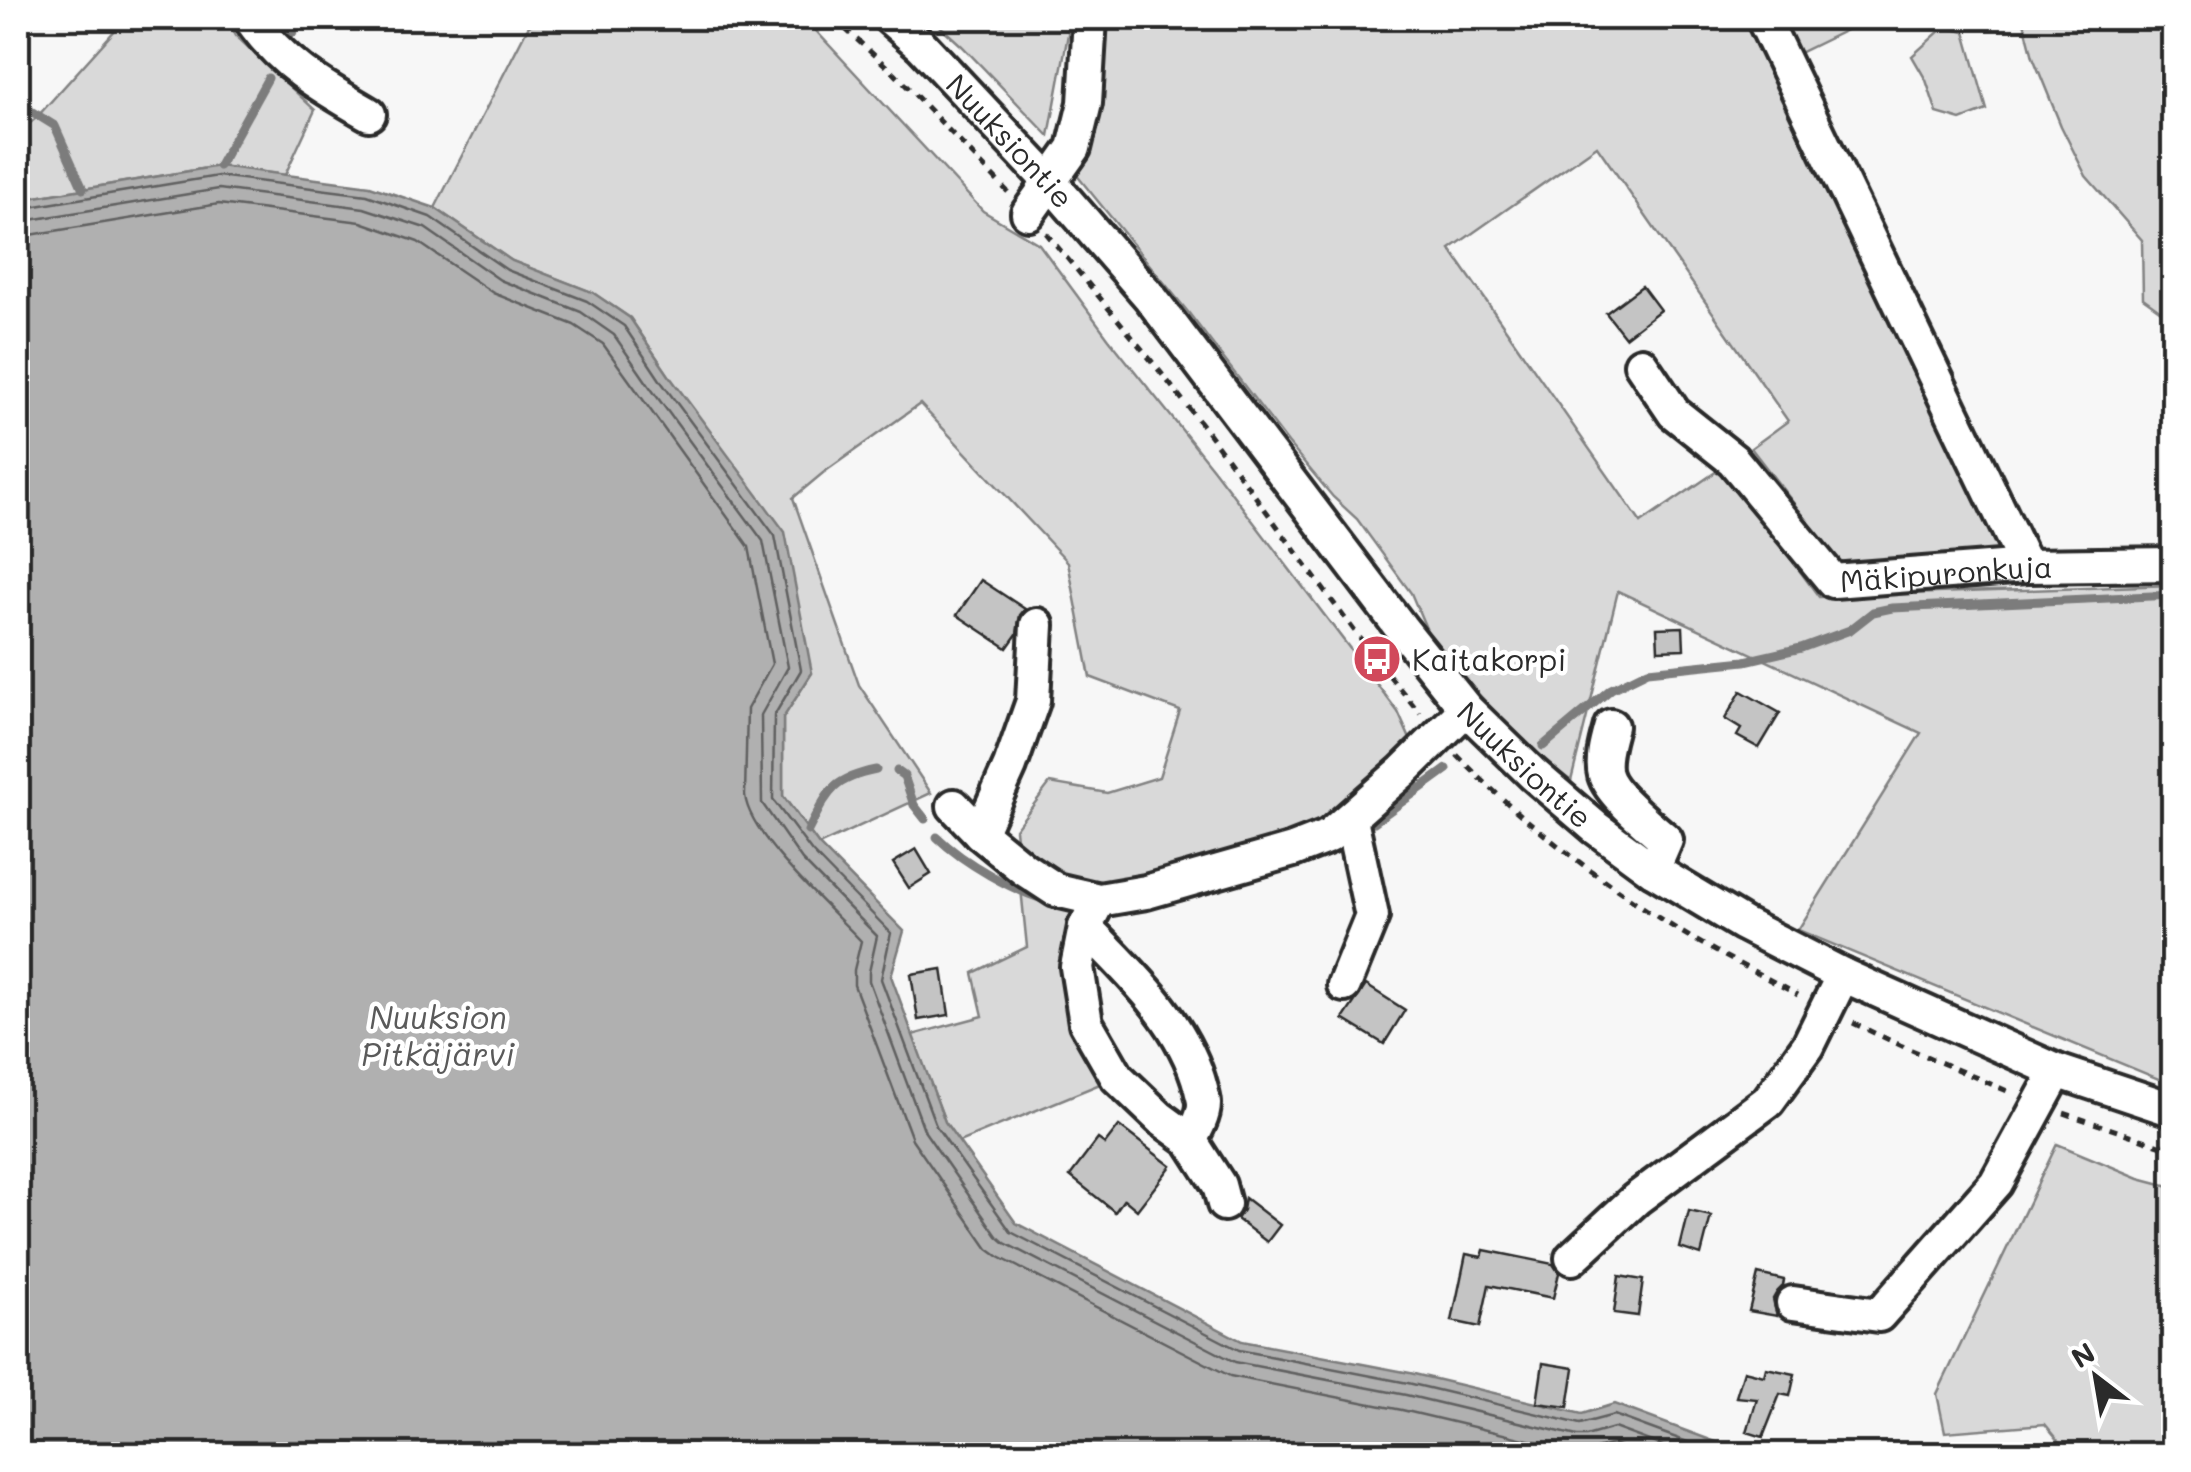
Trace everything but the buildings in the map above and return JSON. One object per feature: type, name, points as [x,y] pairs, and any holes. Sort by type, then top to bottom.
[{"type":"street","points":[[250,18],[285,60],[310,80],[369,114]]},
{"type":"street","name":"Nuuksiontie","points":[[890,18],[922,46],[1050,182],[1150,297],[1400,628],[1466,709],[1596,828],[1654,870],[1743,924],[1843,975],[2057,1071],[2174,1110]]},
{"type":"street","points":[[1028,212],[1074,148],[1085,103],[1090,18]]},
{"type":"street","points":[[1763,18],[2026,566]]},
{"type":"street","name":"Mäkipuronkuja","points":[[1640,364],[1674,413],[1733,460],[1832,582],[2026,566],[2174,564]]},
{"type":"street","points":[[980,833],[1010,766],[1033,700],[1036,625]]},
{"type":"street","points":[[1092,914],[1146,892],[1330,836],[1466,709]]},
{"type":"street","points":[[1611,726],[1605,749],[1605,776],[1626,803],[1666,840],[1654,870]]},
{"type":"street","points":[[954,806],[1024,869],[1092,914],[1174,1029],[1196,1071],[1205,1105],[1190,1140]]},
{"type":"street","points":[[1344,985],[1372,916],[1351,819]]},
{"type":"street","points":[[1092,914],[1077,967],[1086,1023],[1118,1077],[1160,1118],[1190,1140],[1219,1184],[1224,1204]]},
{"type":"street","points":[[1572,1258],[1636,1199],[1768,1100],[1808,1046],[1843,975]]},
{"type":"street","points":[[1793,1303],[1879,1315],[1996,1183],[2057,1071]]},
{"type":"path","points":[[2162,1454],[2174,1444]]},
{"type":"shaded area","points":[[126,18],[227,18],[236,36],[315,110],[285,175],[218,166],[18,200],[18,133]]},
{"type":"shaded area","points":[[539,18],[804,18],[983,211],[1039,244],[1398,712],[1410,739],[1359,793],[1323,822],[1289,838],[1144,879],[1095,886],[1077,967],[1117,1077],[959,1142],[945,1122],[912,1035],[983,1016],[973,973],[1027,947],[1015,829],[1050,783],[1107,793],[1159,777],[1180,711],[1090,677],[1068,562],[920,404],[793,498],[859,685],[931,793],[819,845],[783,796],[783,718],[812,673],[670,377],[630,318],[592,292],[512,261],[435,208],[528,27]]},
{"type":"shaded area","points":[[931,18],[1071,18],[1049,136],[962,46]]},
{"type":"shaded area","points":[[1106,18],[1746,18],[2003,554],[1839,562],[1751,448],[1788,421],[1597,146],[1450,249],[1641,523],[1723,467],[1819,597],[2173,585],[2173,1085],[1798,930],[1921,733],[1618,591],[1571,781],[1514,732],[1428,633],[1411,593],[1357,519],[1288,443],[1075,173]]},
{"type":"shaded area","points":[[1778,18],[1871,18],[1797,54]]},
{"type":"shaded area","points":[[2023,18],[2173,18],[2173,311],[2161,311],[2143,298],[2142,240],[2086,176],[2033,57]]},
{"type":"shaded area","points":[[1944,27],[1965,32],[1987,110],[1961,120],[1937,113],[1926,80],[1912,56]]},
{"type":"shaded area","points":[[2057,1144],[2139,1178],[2173,1187],[2174,1445],[2162,1454],[2070,1454],[2045,1424],[1945,1432],[1937,1394]]},
{"type":"water","name":"Nuuksion Pitkäjärvi","points":[[219,166],[370,186],[435,208],[512,261],[592,292],[630,318],[785,532],[812,673],[783,718],[783,796],[819,845],[904,931],[891,976],[945,1122],[1016,1223],[1242,1341],[1410,1373],[1582,1414],[1614,1404],[1748,1454],[18,1454],[18,200]]},
{"type":"waterway","points":[[18,27],[21,18]]},
{"type":"waterway","points":[[276,18],[293,33]]},
{"type":"waterway","points":[[219,166],[268,78]]},
{"type":"waterway","points":[[18,103],[55,126],[83,189]]},
{"type":"waterway","points":[[1543,746],[1611,689],[1648,671],[1745,661],[1801,648],[1850,630],[1873,612],[2174,595]]},
{"type":"waterway","points":[[1374,822],[1447,769]]},
{"type":"waterway","points":[[808,831],[833,789],[849,778],[876,770]]},
{"type":"waterway","points":[[897,771],[904,776],[914,805],[925,819]]},
{"type":"waterway","points":[[937,837],[990,875],[1049,901]]},
{"type":"place","name":"Kaitakorpi","points":[[1377,659]]}]
